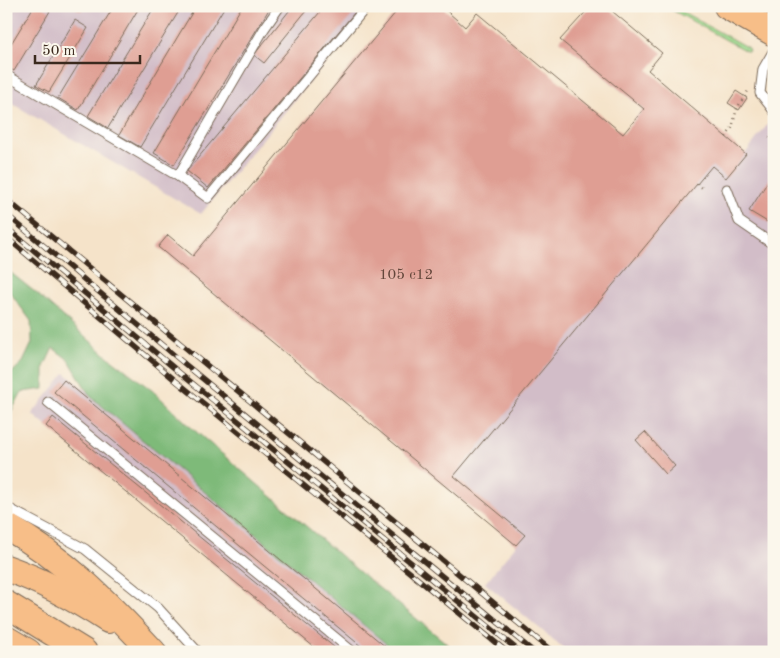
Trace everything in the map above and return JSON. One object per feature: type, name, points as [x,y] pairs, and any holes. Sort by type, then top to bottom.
[{"type":"main road","points":[[727,6],[774,33]]},
{"type":"main road","points":[[6,526],[42,548],[74,572],[152,652]]},
{"type":"main road","points":[[6,568],[71,597],[131,635],[152,652]]},
{"type":"main road","points":[[16,609],[84,652]]},
{"type":"lane","points":[[178,176],[264,29],[280,6]]},
{"type":"lane","points":[[6,75],[178,176],[208,198],[366,6]]},
{"type":"lane","points":[[774,50],[763,69],[760,93],[774,111]]},
{"type":"lane","points":[[727,189],[739,221],[774,245]]},
{"type":"lane","points":[[48,402],[352,652]]},
{"type":"lane","points":[[6,507],[85,549],[158,608],[198,652]]},
{"type":"path","points":[[726,138],[732,128],[737,108],[763,69]]},
{"type":"path","points":[[769,137],[774,140]]},
{"type":"path","points":[[697,184],[705,190]]},
{"type":"shaded area","points":[[6,6],[372,6],[201,214],[6,100]]},
{"type":"shaded area","points":[[401,6],[441,6],[465,27],[623,134],[643,109],[560,40],[591,6],[606,6],[662,53],[648,70],[745,154],[774,116],[774,652],[568,652],[485,583],[516,545],[158,247],[168,235],[193,256]]},
{"type":"shaded area","points":[[65,373],[400,652],[320,652],[46,426],[32,414]]},
{"type":"green space","points":[[665,6],[672,6],[748,48],[749,51],[746,51]]},
{"type":"green space","points":[[6,269],[106,355],[153,391],[192,428],[356,569],[457,652],[396,652],[90,396],[69,360],[53,348],[44,367],[44,389],[22,392],[12,410],[6,428],[6,378],[23,362],[32,343],[31,321],[6,287]]},
{"type":"building","points":[[34,6],[41,6],[50,11],[14,71],[6,67],[6,52]]},
{"type":"building","points":[[72,6],[84,6],[81,11]]},
{"type":"building","points":[[114,6],[140,6],[78,110],[58,98]]},
{"type":"building","points":[[155,6],[182,6],[108,128],[88,116]]},
{"type":"building","points":[[196,6],[225,6],[140,147],[119,135]]},
{"type":"building","points":[[242,6],[271,6],[174,165],[154,153]]},
{"type":"building","points":[[293,6],[310,6],[264,63],[254,55]]},
{"type":"building","points":[[325,6],[360,6],[208,188],[187,171]]},
{"type":"building","points":[[401,6],[441,6],[465,27],[477,13],[623,134],[644,109],[560,40],[591,6],[606,6],[662,53],[648,70],[746,154],[726,178],[712,166],[454,476],[525,535],[516,545],[158,247],[168,235],[193,256]]},
{"type":"building","points":[[75,20],[88,28],[49,92],[36,85]]},
{"type":"building","points":[[736,91],[747,98],[739,110],[728,103]]},
{"type":"building","points":[[774,172],[774,226],[749,211]]},
{"type":"building","points":[[64,380],[392,652],[368,652],[54,392]]},
{"type":"building","points":[[53,417],[340,652],[320,652],[46,426]]},
{"type":"building","points":[[645,432],[675,466],[666,474],[636,440]]},
{"type":"railway","points":[[6,199],[553,652]]},
{"type":"railway","points":[[6,214],[534,652]]},
{"type":"railway","points":[[6,227],[180,373],[520,652]]},
{"type":"railway","points":[[6,237],[175,380],[507,652]]}]
